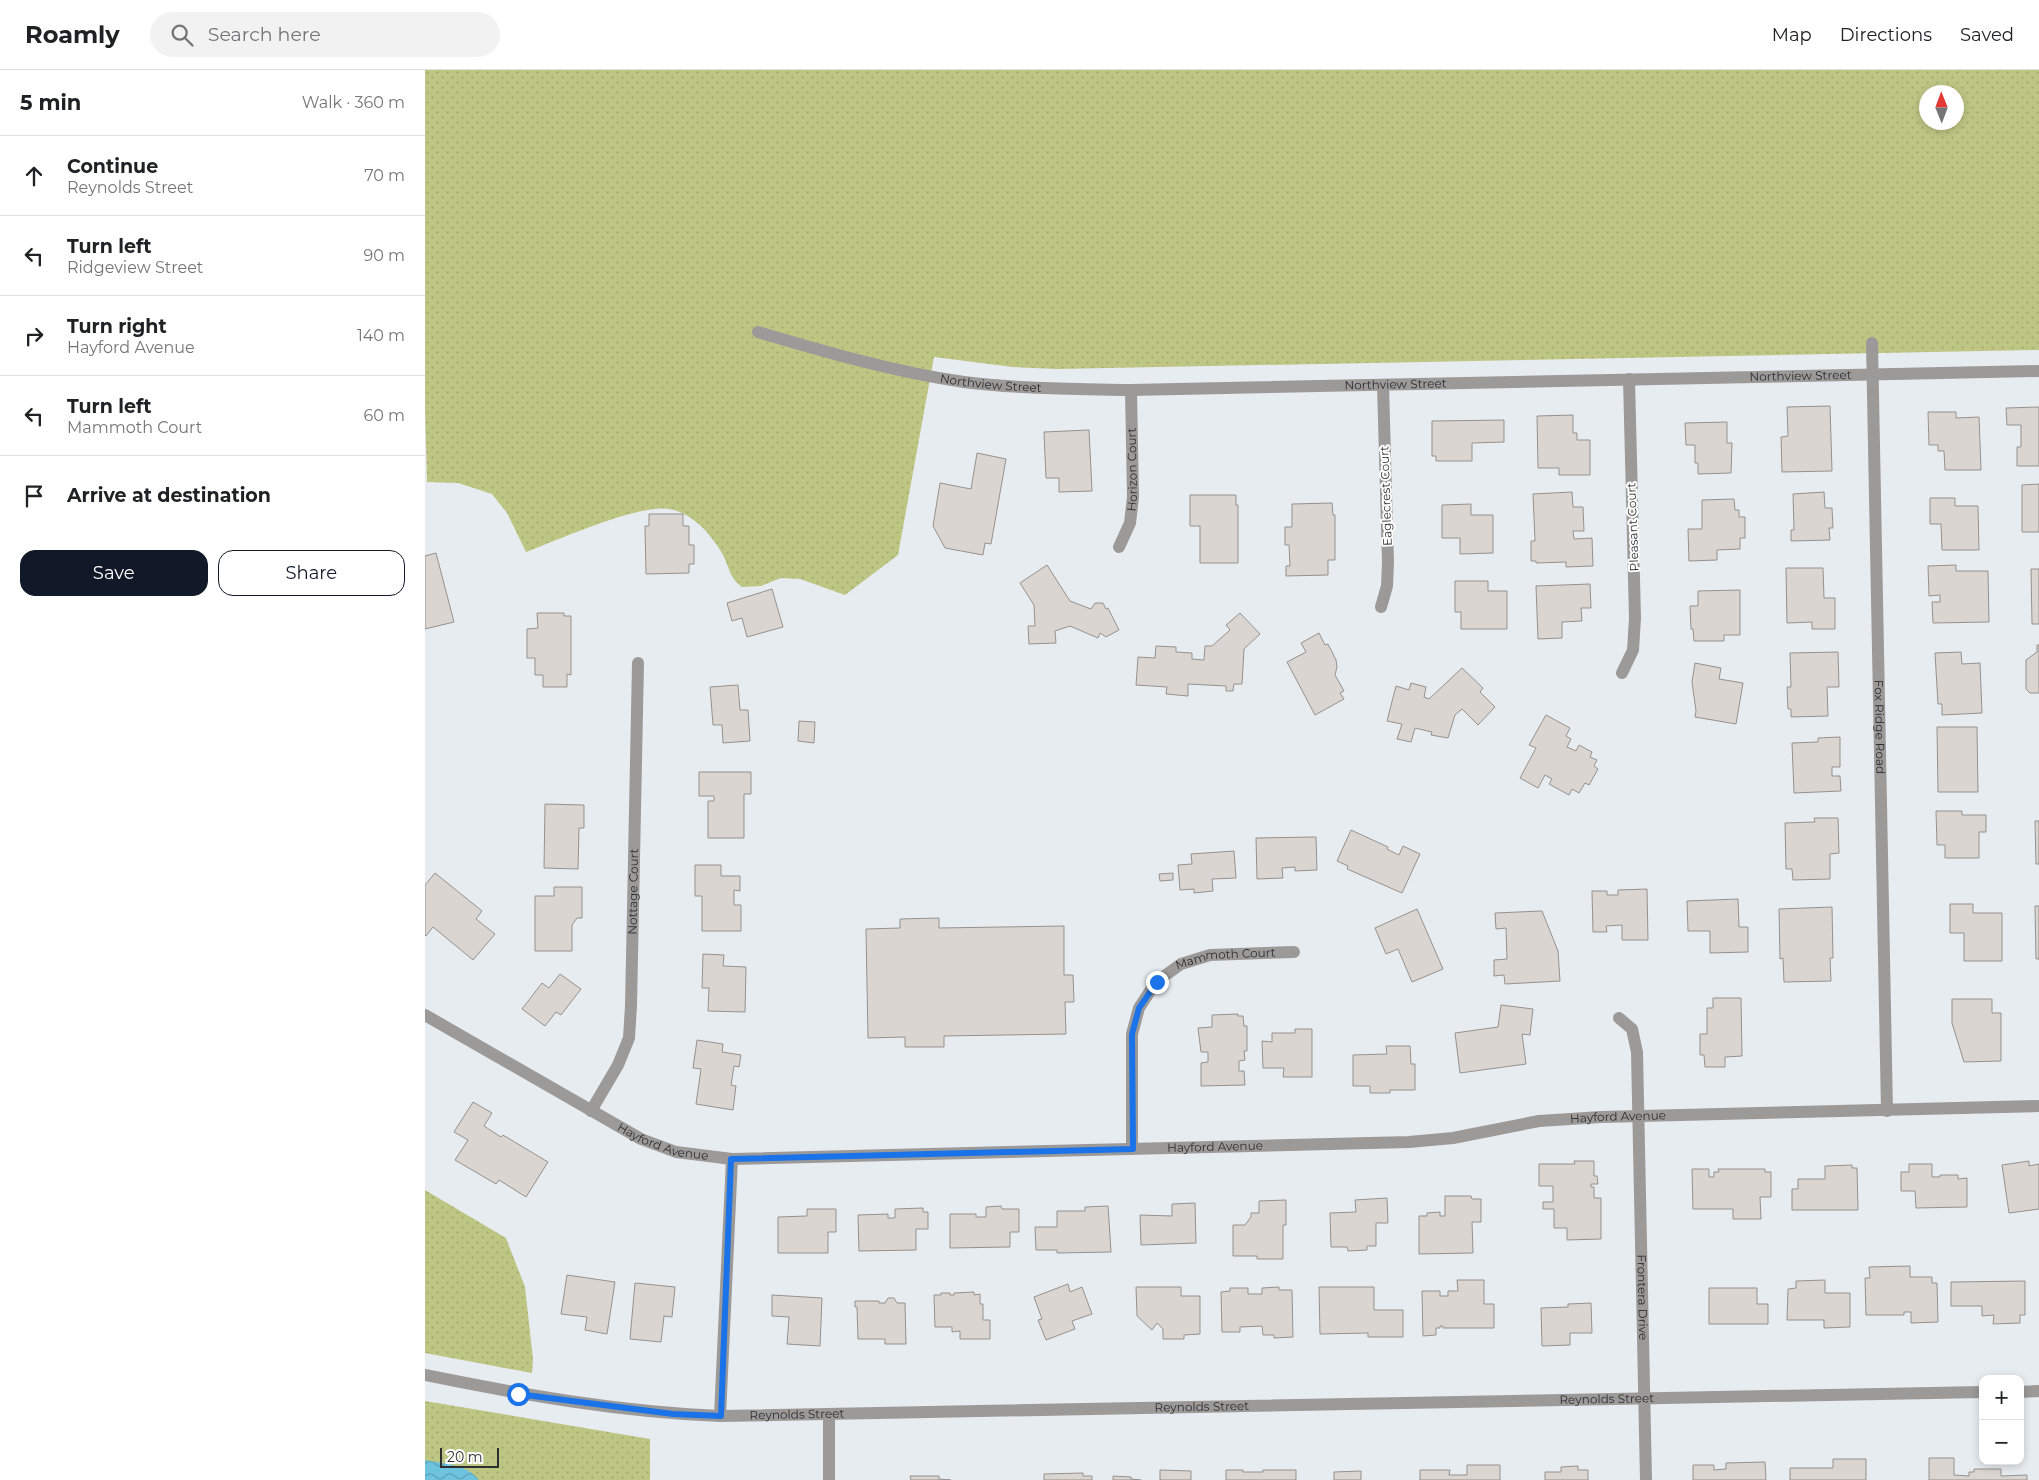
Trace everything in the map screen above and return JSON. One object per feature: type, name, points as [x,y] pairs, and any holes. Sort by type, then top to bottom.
[{"type":"street","name":"Northview Street","points":[[758,332],[853,360],[963,381],[1035,388],[1131,390],[2039,371]]},
{"type":"street","name":"Fox Ridge Road","points":[[1871,343],[1887,1111]]},
{"type":"street","name":"Pleasant Court","points":[[1622,673],[1633,650],[1635,618],[1629,379]]},
{"type":"street","name":"Eaglecrest Court","points":[[1381,607],[1387,586],[1388,562],[1383,384]]},
{"type":"street","name":"Horizon Court","points":[[1119,547],[1130,523],[1133,497],[1131,390]]},
{"type":"street","name":"Nottage Court","points":[[591,1112],[618,1065],[629,1038],[638,663]]},
{"type":"street","name":"Mammoth Court","points":[[1133,1149],[1132,1034],[1139,1008],[1157,982],[1181,964],[1210,955],[1294,952]]},
{"type":"street","name":"Hayford Avenue","points":[[425,1015],[641,1139],[676,1152],[731,1159],[1409,1142],[1453,1138],[1539,1121],[1639,1116],[2039,1106]]},
{"type":"street","name":"Frontera Drive","points":[[1619,1018],[1632,1029],[1637,1052],[1646,1480]]},
{"type":"street","points":[[721,1416],[731,1159]]},
{"type":"street","name":"Reynolds Street","points":[[425,1374],[518,1394],[673,1414],[721,1416],[1979,1392]]},
{"type":"street","points":[[2024,1392],[2039,1391]]},
{"type":"street","points":[[829,1415],[829,1480]]},
{"type":"green space","points":[[425,70],[2039,70],[2039,350],[1057,369],[1013,367],[934,357],[898,555],[845,595],[800,579],[781,578],[761,586],[742,587],[732,577],[721,552],[705,530],[689,516],[669,509],[655,509],[619,517],[526,552],[507,513],[492,494],[458,483],[427,482],[425,411]]},
{"type":"green space","points":[[425,1190],[506,1238],[525,1287],[533,1359],[532,1373],[425,1353]]},
{"type":"green space","points":[[425,1401],[650,1439],[650,1480],[425,1480]]},
{"type":"water","points":[[425,1460],[462,1468],[479,1480],[425,1480]]},
{"type":"building","points":[[1830,406],[1832,471],[1782,472],[1781,437],[1788,436],[1787,407]]},
{"type":"building","points":[[2039,407],[2039,466],[2017,466],[2017,447],[2021,447],[2021,425],[2007,425],[2006,408]]},
{"type":"building","points":[[1928,412],[1956,412],[1956,418],[1979,417],[1981,470],[1945,470],[1944,451],[1938,451],[1938,445],[1929,445]]},
{"type":"building","points":[[1573,415],[1573,433],[1577,433],[1577,440],[1590,440],[1590,475],[1559,475],[1559,468],[1538,468],[1537,416]]},
{"type":"building","points":[[1504,420],[1504,442],[1472,443],[1472,461],[1436,461],[1436,456],[1432,456],[1432,421]]},
{"type":"building","points":[[1727,422],[1727,443],[1732,443],[1731,473],[1698,474],[1698,463],[1695,463],[1695,445],[1686,445],[1685,423]]},
{"type":"building","points":[[1089,430],[1092,491],[1059,492],[1059,478],[1046,478],[1044,432]]},
{"type":"building","points":[[977,453],[1006,459],[991,544],[985,543],[983,555],[945,548],[933,526],[940,483],[971,489]]},
{"type":"building","points":[[2039,484],[2039,532],[2022,532],[2022,485]]},
{"type":"building","points":[[1572,492],[1573,507],[1583,507],[1584,531],[1573,531],[1574,539],[1592,538],[1593,566],[1566,567],[1566,562],[1536,563],[1536,561],[1531,561],[1531,541],[1535,541],[1533,494]]},
{"type":"building","points":[[1824,492],[1825,508],[1832,508],[1833,528],[1829,528],[1830,540],[1791,541],[1791,530],[1794,530],[1793,494]]},
{"type":"building","points":[[1190,495],[1236,495],[1236,505],[1238,505],[1238,563],[1200,563],[1200,526],[1190,526]]},
{"type":"building","points":[[1930,498],[1955,498],[1955,506],[1978,506],[1979,550],[1942,550],[1941,524],[1930,524]]},
{"type":"building","points":[[1734,499],[1735,510],[1739,510],[1739,517],[1745,517],[1745,538],[1740,538],[1740,549],[1717,550],[1717,560],[1689,561],[1688,529],[1702,529],[1702,500]]},
{"type":"building","points":[[1332,503],[1333,515],[1335,515],[1335,560],[1328,560],[1328,575],[1286,576],[1286,566],[1290,566],[1289,545],[1285,545],[1285,527],[1292,527],[1292,504]]},
{"type":"building","points":[[1471,504],[1471,515],[1493,515],[1493,553],[1460,554],[1460,538],[1442,538],[1442,505]]},
{"type":"building","points":[[649,514],[683,514],[683,526],[689,526],[689,545],[694,545],[694,564],[689,564],[689,573],[646,574],[645,526],[649,526]]},
{"type":"building","points":[[436,553],[454,622],[425,629],[425,556]]},
{"type":"building","points":[[1047,565],[1070,601],[1091,609],[1095,603],[1103,603],[1106,609],[1108,608],[1119,630],[1106,637],[1100,633],[1098,638],[1070,626],[1055,631],[1056,643],[1029,644],[1028,626],[1035,626],[1034,605],[1020,583]]},
{"type":"building","points":[[1956,565],[1956,571],[1988,571],[1989,622],[1933,623],[1932,602],[1940,602],[1940,595],[1929,596],[1928,566]]},
{"type":"building","points":[[1786,568],[1823,568],[1824,598],[1835,598],[1835,629],[1812,629],[1812,622],[1787,623]]},
{"type":"building","points":[[2031,569],[2039,569],[2039,624],[2032,624]]},
{"type":"building","points":[[1455,581],[1488,581],[1488,591],[1507,591],[1507,629],[1461,629],[1461,612],[1455,612]]},
{"type":"building","points":[[1590,584],[1591,608],[1581,608],[1582,621],[1562,622],[1562,638],[1538,639],[1536,586]]},
{"type":"building","points":[[772,589],[783,627],[747,637],[742,618],[732,621],[727,603]]},
{"type":"building","points":[[1740,590],[1740,635],[1724,635],[1724,641],[1694,641],[1693,629],[1691,629],[1690,606],[1698,606],[1698,591]]},
{"type":"building","points":[[537,613],[564,613],[564,616],[571,616],[571,675],[567,674],[567,687],[543,687],[543,675],[535,675],[535,658],[527,658],[527,629],[538,628]]},
{"type":"building","points":[[1240,613],[1260,634],[1244,649],[1242,684],[1234,684],[1233,691],[1226,691],[1226,686],[1188,684],[1188,696],[1166,694],[1167,687],[1136,685],[1138,657],[1155,658],[1156,646],[1176,647],[1176,652],[1192,653],[1192,659],[1204,660],[1205,646],[1212,646],[1230,630],[1226,625]]},
{"type":"building","points":[[1319,633],[1325,645],[1328,644],[1336,660],[1335,675],[1344,691],[1340,693],[1344,699],[1315,715],[1287,662],[1306,652],[1301,643]]},
{"type":"building","points":[[2037,645],[2039,645],[2039,693],[2030,693],[2026,689],[2026,660],[2037,652]]},
{"type":"building","points":[[1838,652],[1839,687],[1827,687],[1828,716],[1791,717],[1791,709],[1788,709],[1787,687],[1791,687],[1790,653]]},
{"type":"building","points":[[1961,652],[1962,664],[1980,663],[1982,713],[1942,715],[1942,704],[1938,704],[1935,653]]},
{"type":"building","points":[[1695,663],[1721,668],[1719,679],[1743,683],[1736,724],[1695,717],[1696,711],[1692,682]]},
{"type":"building","points":[[1462,668],[1483,688],[1480,692],[1495,707],[1478,725],[1462,709],[1455,715],[1448,738],[1431,735],[1432,732],[1415,728],[1411,742],[1397,739],[1402,724],[1387,721],[1396,686],[1409,690],[1411,683],[1426,687],[1424,697],[1429,699]]},
{"type":"building","points":[[738,685],[740,710],[748,710],[750,741],[723,743],[722,725],[713,725],[710,687]]},
{"type":"building","points":[[1546,715],[1570,728],[1566,736],[1571,739],[1567,747],[1576,751],[1579,745],[1592,752],[1590,757],[1597,760],[1594,766],[1598,769],[1589,785],[1585,783],[1579,793],[1572,789],[1569,795],[1549,784],[1552,779],[1545,775],[1538,788],[1520,778],[1536,748],[1529,745]]},
{"type":"building","points":[[799,721],[815,722],[814,743],[798,741]]},
{"type":"building","points":[[1937,727],[1977,727],[1978,792],[1938,792]]},
{"type":"building","points":[[1840,737],[1840,767],[1832,767],[1832,776],[1840,776],[1841,791],[1794,793],[1792,743],[1818,742],[1818,738]]},
{"type":"building","points":[[699,772],[751,772],[751,794],[744,794],[744,838],[708,838],[708,801],[714,801],[714,796],[699,796]]},
{"type":"building","points":[[545,804],[584,805],[584,828],[579,828],[578,869],[544,868]]},
{"type":"building","points":[[1936,811],[1962,811],[1962,815],[1986,815],[1986,832],[1979,832],[1979,858],[1945,858],[1945,845],[1937,845]]},
{"type":"building","points":[[1814,818],[1838,818],[1839,853],[1830,854],[1830,879],[1793,880],[1792,869],[1786,869],[1785,823],[1815,822]]},
{"type":"building","points":[[2035,821],[2039,821],[2039,864],[2036,864]]},
{"type":"building","points":[[1351,830],[1388,847],[1387,849],[1399,855],[1403,846],[1420,854],[1402,893],[1347,869],[1348,866],[1337,861]]},
{"type":"building","points":[[1316,837],[1317,870],[1295,871],[1295,867],[1282,868],[1283,878],[1257,879],[1256,838]]},
{"type":"building","points":[[1234,851],[1236,878],[1212,879],[1213,891],[1194,893],[1194,889],[1180,890],[1178,865],[1192,864],[1191,854]]},
{"type":"building","points":[[695,865],[721,865],[721,876],[740,876],[740,891],[734,890],[734,905],[741,905],[741,931],[702,931],[702,896],[695,896]]},
{"type":"building","points":[[435,873],[482,911],[476,919],[495,934],[473,960],[433,927],[425,935],[425,885]]},
{"type":"building","points":[[1173,873],[1173,880],[1160,881],[1159,874]]},
{"type":"building","points":[[554,887],[582,887],[582,918],[577,918],[572,925],[572,951],[535,951],[535,896],[554,896]]},
{"type":"building","points":[[1647,889],[1648,940],[1622,940],[1622,925],[1606,926],[1607,932],[1593,932],[1592,891],[1607,891],[1607,895],[1618,895],[1618,890]]},
{"type":"building","points":[[1738,899],[1739,927],[1748,927],[1748,952],[1710,953],[1710,931],[1688,931],[1687,901]]},
{"type":"building","points":[[1950,904],[1973,904],[1973,913],[2002,913],[2002,961],[1964,961],[1964,933],[1950,933]]},
{"type":"building","points":[[2035,906],[2039,906],[2039,959],[2036,959]]},
{"type":"building","points":[[1832,907],[1833,958],[1830,958],[1831,981],[1784,982],[1783,958],[1780,959],[1779,909]]},
{"type":"building","points":[[1417,909],[1443,969],[1412,982],[1398,949],[1386,954],[1375,928]]},
{"type":"building","points":[[1542,911],[1558,951],[1560,981],[1505,984],[1504,975],[1494,976],[1494,960],[1507,959],[1506,928],[1496,929],[1495,913]]},
{"type":"building","points":[[939,918],[939,928],[1064,926],[1064,975],[1073,975],[1074,1002],[1065,1002],[1066,1034],[944,1036],[944,1047],[905,1047],[905,1037],[868,1038],[866,929],[900,928],[900,919]]},
{"type":"building","points":[[703,954],[724,955],[723,966],[746,967],[745,1012],[708,1011],[709,988],[702,988]]},
{"type":"building","points":[[560,974],[581,989],[561,1015],[556,1012],[545,1026],[522,1009],[542,983],[549,988]]},
{"type":"building","points":[[1713,998],[1741,998],[1742,1056],[1725,1057],[1725,1067],[1705,1067],[1704,1055],[1700,1055],[1700,1034],[1707,1034],[1707,1008],[1713,1008]]},
{"type":"building","points":[[1952,999],[1992,999],[1992,1013],[2001,1013],[2001,1061],[1964,1062],[1952,1023]]},
{"type":"building","points":[[1501,1005],[1533,1009],[1530,1035],[1522,1034],[1526,1064],[1460,1073],[1455,1033],[1498,1027]]},
{"type":"building","points":[[1238,1014],[1238,1016],[1243,1016],[1244,1026],[1247,1026],[1247,1051],[1244,1051],[1245,1060],[1239,1061],[1239,1071],[1244,1071],[1245,1085],[1201,1086],[1201,1063],[1208,1062],[1208,1052],[1201,1052],[1198,1028],[1212,1027],[1212,1015]]},
{"type":"building","points":[[1295,1029],[1312,1029],[1312,1077],[1283,1077],[1284,1068],[1263,1068],[1262,1041],[1272,1042],[1272,1033],[1295,1033]]},
{"type":"building","points":[[697,1040],[723,1044],[722,1052],[741,1055],[739,1067],[734,1066],[731,1085],[736,1086],[733,1110],[696,1104],[701,1069],[693,1068]]},
{"type":"building","points":[[1386,1046],[1410,1046],[1411,1064],[1415,1064],[1415,1090],[1390,1090],[1390,1093],[1370,1093],[1370,1086],[1353,1086],[1353,1055],[1387,1054]]},
{"type":"building","points":[[473,1102],[492,1113],[484,1126],[548,1162],[526,1197],[499,1180],[496,1184],[455,1160],[468,1140],[454,1132]]},
{"type":"building","points":[[1574,1161],[1594,1161],[1594,1176],[1597,1176],[1598,1184],[1591,1184],[1591,1187],[1594,1187],[1594,1198],[1601,1198],[1601,1239],[1567,1240],[1567,1228],[1554,1228],[1554,1209],[1543,1209],[1543,1202],[1553,1202],[1553,1186],[1539,1186],[1539,1164],[1575,1164]]},
{"type":"building","points":[[2029,1161],[2029,1166],[2039,1164],[2039,1209],[2009,1213],[2002,1165]]},
{"type":"building","points":[[1909,1164],[1932,1164],[1932,1177],[1958,1175],[1958,1179],[1967,1178],[1967,1207],[1916,1208],[1915,1191],[1901,1191],[1901,1172],[1909,1172]]},
{"type":"building","points":[[1852,1165],[1852,1168],[1857,1168],[1858,1210],[1792,1210],[1792,1189],[1798,1189],[1798,1179],[1825,1179],[1825,1166]]},
{"type":"building","points":[[1692,1169],[1709,1169],[1709,1177],[1714,1177],[1714,1172],[1719,1172],[1718,1169],[1765,1169],[1765,1172],[1771,1172],[1771,1197],[1760,1197],[1761,1219],[1733,1219],[1733,1209],[1693,1209]]},
{"type":"building","points":[[1445,1196],[1471,1196],[1472,1199],[1481,1199],[1481,1222],[1472,1222],[1473,1253],[1419,1254],[1419,1216],[1440,1212],[1440,1216],[1445,1216]]},
{"type":"building","points":[[1387,1198],[1388,1223],[1376,1223],[1376,1246],[1367,1246],[1367,1250],[1348,1251],[1347,1247],[1331,1247],[1330,1213],[1356,1212],[1355,1200]]},
{"type":"building","points":[[1286,1200],[1286,1225],[1283,1225],[1283,1259],[1257,1259],[1257,1256],[1233,1256],[1233,1225],[1245,1225],[1251,1217],[1251,1213],[1259,1213],[1259,1201]]},
{"type":"building","points":[[1195,1203],[1196,1243],[1141,1245],[1140,1215],[1172,1216],[1172,1204]]},
{"type":"building","points":[[1001,1206],[1002,1209],[1019,1209],[1019,1232],[1010,1232],[1010,1247],[950,1248],[950,1214],[976,1214],[976,1217],[986,1217],[986,1207]]},
{"type":"building","points":[[1108,1206],[1111,1252],[1057,1253],[1057,1250],[1036,1250],[1035,1227],[1057,1227],[1057,1211],[1085,1211],[1085,1207]]},
{"type":"building","points":[[923,1208],[923,1212],[928,1212],[928,1229],[916,1229],[916,1250],[859,1251],[858,1215],[888,1214],[888,1218],[895,1218],[895,1209]]},
{"type":"building","points":[[807,1209],[836,1209],[836,1232],[828,1232],[828,1253],[778,1253],[778,1217],[807,1216]]},
{"type":"building","points":[[1910,1266],[1910,1277],[1932,1277],[1932,1283],[1937,1283],[1938,1322],[1911,1323],[1911,1312],[1904,1312],[1904,1315],[1866,1315],[1865,1278],[1870,1278],[1869,1267]]},
{"type":"building","points":[[567,1275],[615,1282],[607,1334],[585,1330],[587,1317],[561,1314]]},
{"type":"building","points":[[1457,1280],[1484,1280],[1484,1304],[1494,1304],[1494,1328],[1443,1328],[1443,1326],[1440,1326],[1440,1328],[1436,1328],[1436,1335],[1423,1336],[1422,1291],[1440,1291],[1440,1296],[1448,1296],[1448,1291],[1458,1291]]},
{"type":"building","points":[[1825,1280],[1825,1293],[1850,1293],[1850,1327],[1824,1328],[1824,1320],[1787,1320],[1788,1289],[1796,1288],[1796,1281]]},
{"type":"building","points":[[2025,1281],[2025,1315],[2020,1315],[2020,1323],[1993,1324],[1994,1315],[1982,1316],[1982,1306],[1951,1306],[1951,1282]]},
{"type":"building","points":[[635,1283],[675,1287],[672,1317],[664,1316],[661,1342],[630,1339]]},
{"type":"building","points":[[1068,1284],[1070,1292],[1082,1287],[1092,1314],[1072,1321],[1075,1329],[1046,1340],[1038,1320],[1042,1319],[1034,1297]]},
{"type":"building","points":[[1136,1287],[1181,1287],[1181,1296],[1200,1296],[1200,1334],[1184,1335],[1184,1339],[1163,1339],[1163,1329],[1157,1323],[1152,1330],[1137,1316]]},
{"type":"building","points":[[1279,1287],[1279,1290],[1292,1290],[1293,1337],[1274,1338],[1274,1335],[1263,1335],[1262,1326],[1240,1327],[1240,1332],[1222,1332],[1221,1292],[1230,1291],[1230,1288],[1248,1288],[1248,1294],[1262,1294],[1262,1288]]},
{"type":"building","points":[[1319,1287],[1374,1287],[1374,1310],[1403,1310],[1403,1337],[1368,1337],[1368,1333],[1320,1334]]},
{"type":"building","points":[[1709,1288],[1757,1288],[1757,1304],[1768,1304],[1768,1324],[1709,1324]]},
{"type":"building","points":[[974,1292],[974,1295],[980,1294],[980,1304],[983,1304],[983,1320],[990,1320],[990,1339],[960,1339],[960,1331],[952,1332],[952,1327],[935,1327],[934,1295]]},
{"type":"building","points":[[772,1295],[822,1298],[820,1346],[787,1344],[789,1317],[772,1316]]},
{"type":"building","points":[[888,1298],[894,1298],[897,1303],[905,1303],[906,1344],[885,1344],[885,1339],[858,1339],[857,1307],[855,1307],[855,1301],[879,1301],[879,1303],[885,1303]]},
{"type":"building","points":[[1591,1303],[1592,1333],[1570,1333],[1570,1345],[1542,1346],[1541,1308],[1568,1307],[1568,1304]]},
{"type":"building","points":[[1929,1458],[1954,1458],[1954,1475],[1969,1476],[1969,1472],[1974,1472],[1974,1469],[2001,1469],[2001,1476],[2027,1475],[2027,1480],[1929,1480]]},
{"type":"building","points":[[1833,1459],[1866,1459],[1866,1480],[1790,1480],[1790,1468],[1833,1468]]},
{"type":"building","points":[[1765,1462],[1766,1480],[1693,1480],[1693,1465],[1714,1465],[1714,1470],[1726,1469],[1726,1463]]},
{"type":"building","points":[[1467,1465],[1500,1465],[1500,1480],[1420,1480],[1420,1470],[1450,1470],[1449,1475],[1467,1475]]},
{"type":"building","points":[[1578,1466],[1578,1470],[1588,1470],[1588,1480],[1545,1480],[1545,1472],[1561,1472],[1561,1467]]},
{"type":"building","points":[[1160,1470],[1191,1471],[1191,1480],[1160,1480]]},
{"type":"building","points":[[1226,1470],[1263,1472],[1263,1470],[1296,1470],[1296,1480],[1226,1480]]},
{"type":"building","points":[[1361,1471],[1361,1480],[1334,1480],[1334,1472]]},
{"type":"building","points":[[1083,1473],[1083,1476],[1092,1476],[1092,1480],[1044,1480],[1044,1474]]},
{"type":"building","points":[[910,1476],[939,1476],[939,1479],[951,1480],[911,1480]]},
{"type":"building","points":[[1113,1476],[1131,1477],[1131,1479],[1141,1480],[1113,1480]]},
{"type":"route","points":[[518,1394],[673,1414],[721,1416],[731,1159],[1133,1149],[1132,1034],[1139,1008],[1157,982]]}]
